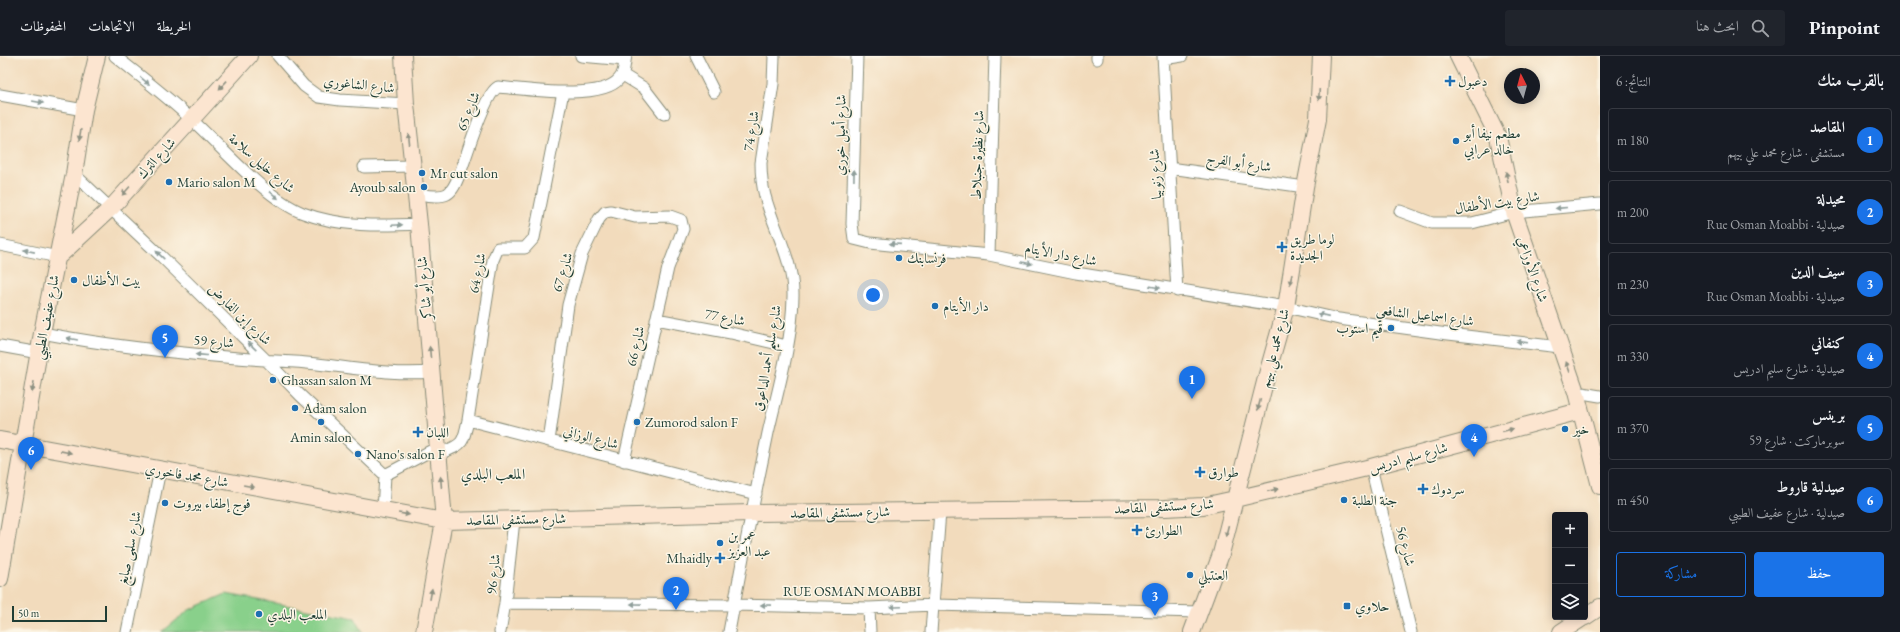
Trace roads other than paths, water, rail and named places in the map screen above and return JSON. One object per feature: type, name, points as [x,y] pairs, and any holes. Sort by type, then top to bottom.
[{"type":"street","name":"شارع عفيف الطيبي","points":[[0,579],[3,543],[23,444],[42,333],[74,174],[84,110],[97,56]]},
{"type":"street","name":"شارع خليل سلامة","points":[[115,56],[191,119],[262,186],[290,207],[320,219],[340,223],[389,225],[419,224]]},
{"type":"street","name":"شارع الترك","points":[[58,256],[111,208],[249,56]]},
{"type":"street","name":"شارع الشاغوري","points":[[278,56],[304,86],[319,96],[340,100],[406,104]]},
{"type":"street","name":"شارع أبو شاكر","points":[[403,56],[406,104],[419,224],[444,521],[424,632]]},
{"type":"street","points":[[581,56],[625,58],[623,75],[644,88],[664,114]]},
{"type":"street","points":[[696,56],[714,92]]},
{"type":"street","name":"شارع 74","points":[[769,209],[764,195],[761,163],[773,84],[774,56]]},
{"type":"street","name":"شارع أميل خوري","points":[[853,214],[856,56]]},
{"type":"street","name":"شارع نظيرة جنبلاط","points":[[989,255],[995,56]]},
{"type":"street","points":[[1163,57],[1182,56]]},
{"type":"street","name":"شارع محمد علي بيهم","points":[[1192,632],[1198,612],[1221,554],[1266,378],[1286,307],[1305,187],[1318,119],[1321,56]]},
{"type":"street","name":"شارع الأوزاعي","points":[[1458,56],[1498,137],[1514,212],[1576,392],[1600,486]]},
{"type":"street","name":"شارع زنوبيا","points":[[1163,57],[1176,290]]},
{"type":"street","name":"شارع 65","points":[[416,194],[447,194],[453,188],[470,149],[485,104],[494,89],[498,87],[580,92],[596,90],[618,81],[623,75]]},
{"type":"street","name":"شارع 64","points":[[468,420],[492,260],[498,248],[525,248],[534,238],[563,92]]},
{"type":"street","points":[[0,95],[84,110]]},
{"type":"street","points":[[364,167],[412,166]]},
{"type":"street","name":"شارع أبو الفرج","points":[[1170,168],[1305,187]]},
{"type":"street","name":"شارع إبن الفارض","points":[[74,174],[111,208],[300,395],[385,475]]},
{"type":"street","name":"شارع بيت الأطفال","points":[[1400,211],[1432,223],[1472,223],[1514,212],[1600,204]]},
{"type":"street","name":"شارع سليم أحمد الداعوق","points":[[729,632],[751,513],[787,346],[793,296],[791,269],[769,209]]},
{"type":"street","name":"شارع 67","points":[[549,441],[568,305],[582,254],[599,219],[605,212],[611,211],[635,217],[670,216],[681,220],[683,224],[680,238]]},
{"type":"street","name":"شارع دار الأيتام","points":[[853,214],[853,236],[857,240],[989,255],[1076,273],[1286,307]]},
{"type":"street","name":"شارع 66","points":[[624,461],[668,268],[680,238]]},
{"type":"street","points":[[0,245],[58,256]]},
{"type":"street","name":"شارع اسماعيل الشافعي","points":[[1286,307],[1339,319],[1560,347]]},
{"type":"street","name":"شارع 77","points":[[656,319],[731,333],[787,346]]},
{"type":"street","name":"شارع 59","points":[[42,333],[79,340],[178,353],[267,361],[296,362],[379,372],[431,372]]},
{"type":"street","points":[[0,346],[39,353]]},
{"type":"street","points":[[1576,392],[1600,396]]},
{"type":"street","name":"شارع سليم ادريس","points":[[1235,499],[1371,467],[1580,411]]},
{"type":"street","points":[[383,511],[385,475],[438,451],[459,445],[464,440],[468,420]]},
{"type":"street","name":"شارع الوزاني","points":[[468,420],[756,494]]},
{"type":"street","name":"شارع محمد فاخوري","points":[[0,440],[444,521]]},
{"type":"street","name":"شارع 56","points":[[1371,467],[1412,632]]},
{"type":"street","name":"شارع سلمى صايغ","points":[[127,632],[160,470]]},
{"type":"street","name":"شارع مستشفى المقاصد","points":[[444,521],[751,513],[1203,506],[1235,499]]},
{"type":"street","points":[[932,632],[940,511]]},
{"type":"street","name":"شارع 96","points":[[500,632],[505,603],[514,520]]},
{"type":"street","name":"RUE OSMAN MOABBI","points":[[505,603],[869,608],[934,605],[1198,612]]},
{"type":"street","points":[[1588,615],[1600,607]]},
{"type":"street","points":[[869,608],[870,632]]},
{"type":"street","points":[[1561,632],[1580,620]]},
{"type":"place","name":"دعبول","points":[[1450,81]]},
{"type":"place","name":"مطعم نيفا أبو خالد عرابي","points":[[1456,141]]},
{"type":"place","name":"Mr cut salon","points":[[422,173]]},
{"type":"place","name":"Mario salon M","points":[[169,182]]},
{"type":"place","name":"Ayoub salon","points":[[424,187]]},
{"type":"place","name":"لوما طريق الجديدة","points":[[1282,247]]},
{"type":"place","name":"فرنسابنك","points":[[899,258]]},
{"type":"place","name":"بيت الأطفال","points":[[74,280]]},
{"type":"place","name":"دار الأيتام","points":[[935,306]]},
{"type":"place","name":"قيم استوب","points":[[1391,328]]},
{"type":"place","name":"برينس","points":[[165,358]]},
{"type":"place","name":"Ghassan salon M","points":[[273,380]]},
{"type":"place","name":"المقاصد","points":[[1192,399]]},
{"type":"place","name":"Adam salon","points":[[295,408]]},
{"type":"place","name":"Amin salon","points":[[321,422]]},
{"type":"place","name":"Zumorod salon F","points":[[637,422]]},
{"type":"place","name":"خير","points":[[1565,429]]},
{"type":"place","name":"اللبان","points":[[418,432]]},
{"type":"place","name":"Nano's salon F","points":[[358,454]]},
{"type":"place","name":"كنفاني","points":[[1474,457]]},
{"type":"place","name":"صيدلية قاروط","points":[[31,470]]},
{"type":"place","name":"طوارق","points":[[1200,472]]},
{"type":"place","name":"سردوك","points":[[1423,489]]},
{"type":"place","name":"جنة الطلبة","points":[[1344,500]]},
{"type":"place","name":"فوج إطفاء بيروت","points":[[165,503]]},
{"type":"place","name":"الطوارئ","points":[[1137,530]]},
{"type":"place","name":"عمر بن عبد العزيز","points":[[720,543]]},
{"type":"place","name":"Mhaidly","points":[[720,558]]},
{"type":"place","name":"العنتبلي","points":[[1190,575]]},
{"type":"place","name":"حلاوي","points":[[1347,606]]},
{"type":"place","name":"محيدلة","points":[[676,610]]},
{"type":"place","name":"الملعب البلدي","points":[[259,614]]},
{"type":"place","name":"سيف الدين","points":[[1155,616]]},
{"type":"district","name":"الملعب البلدي","points":[[493,473]]}]
